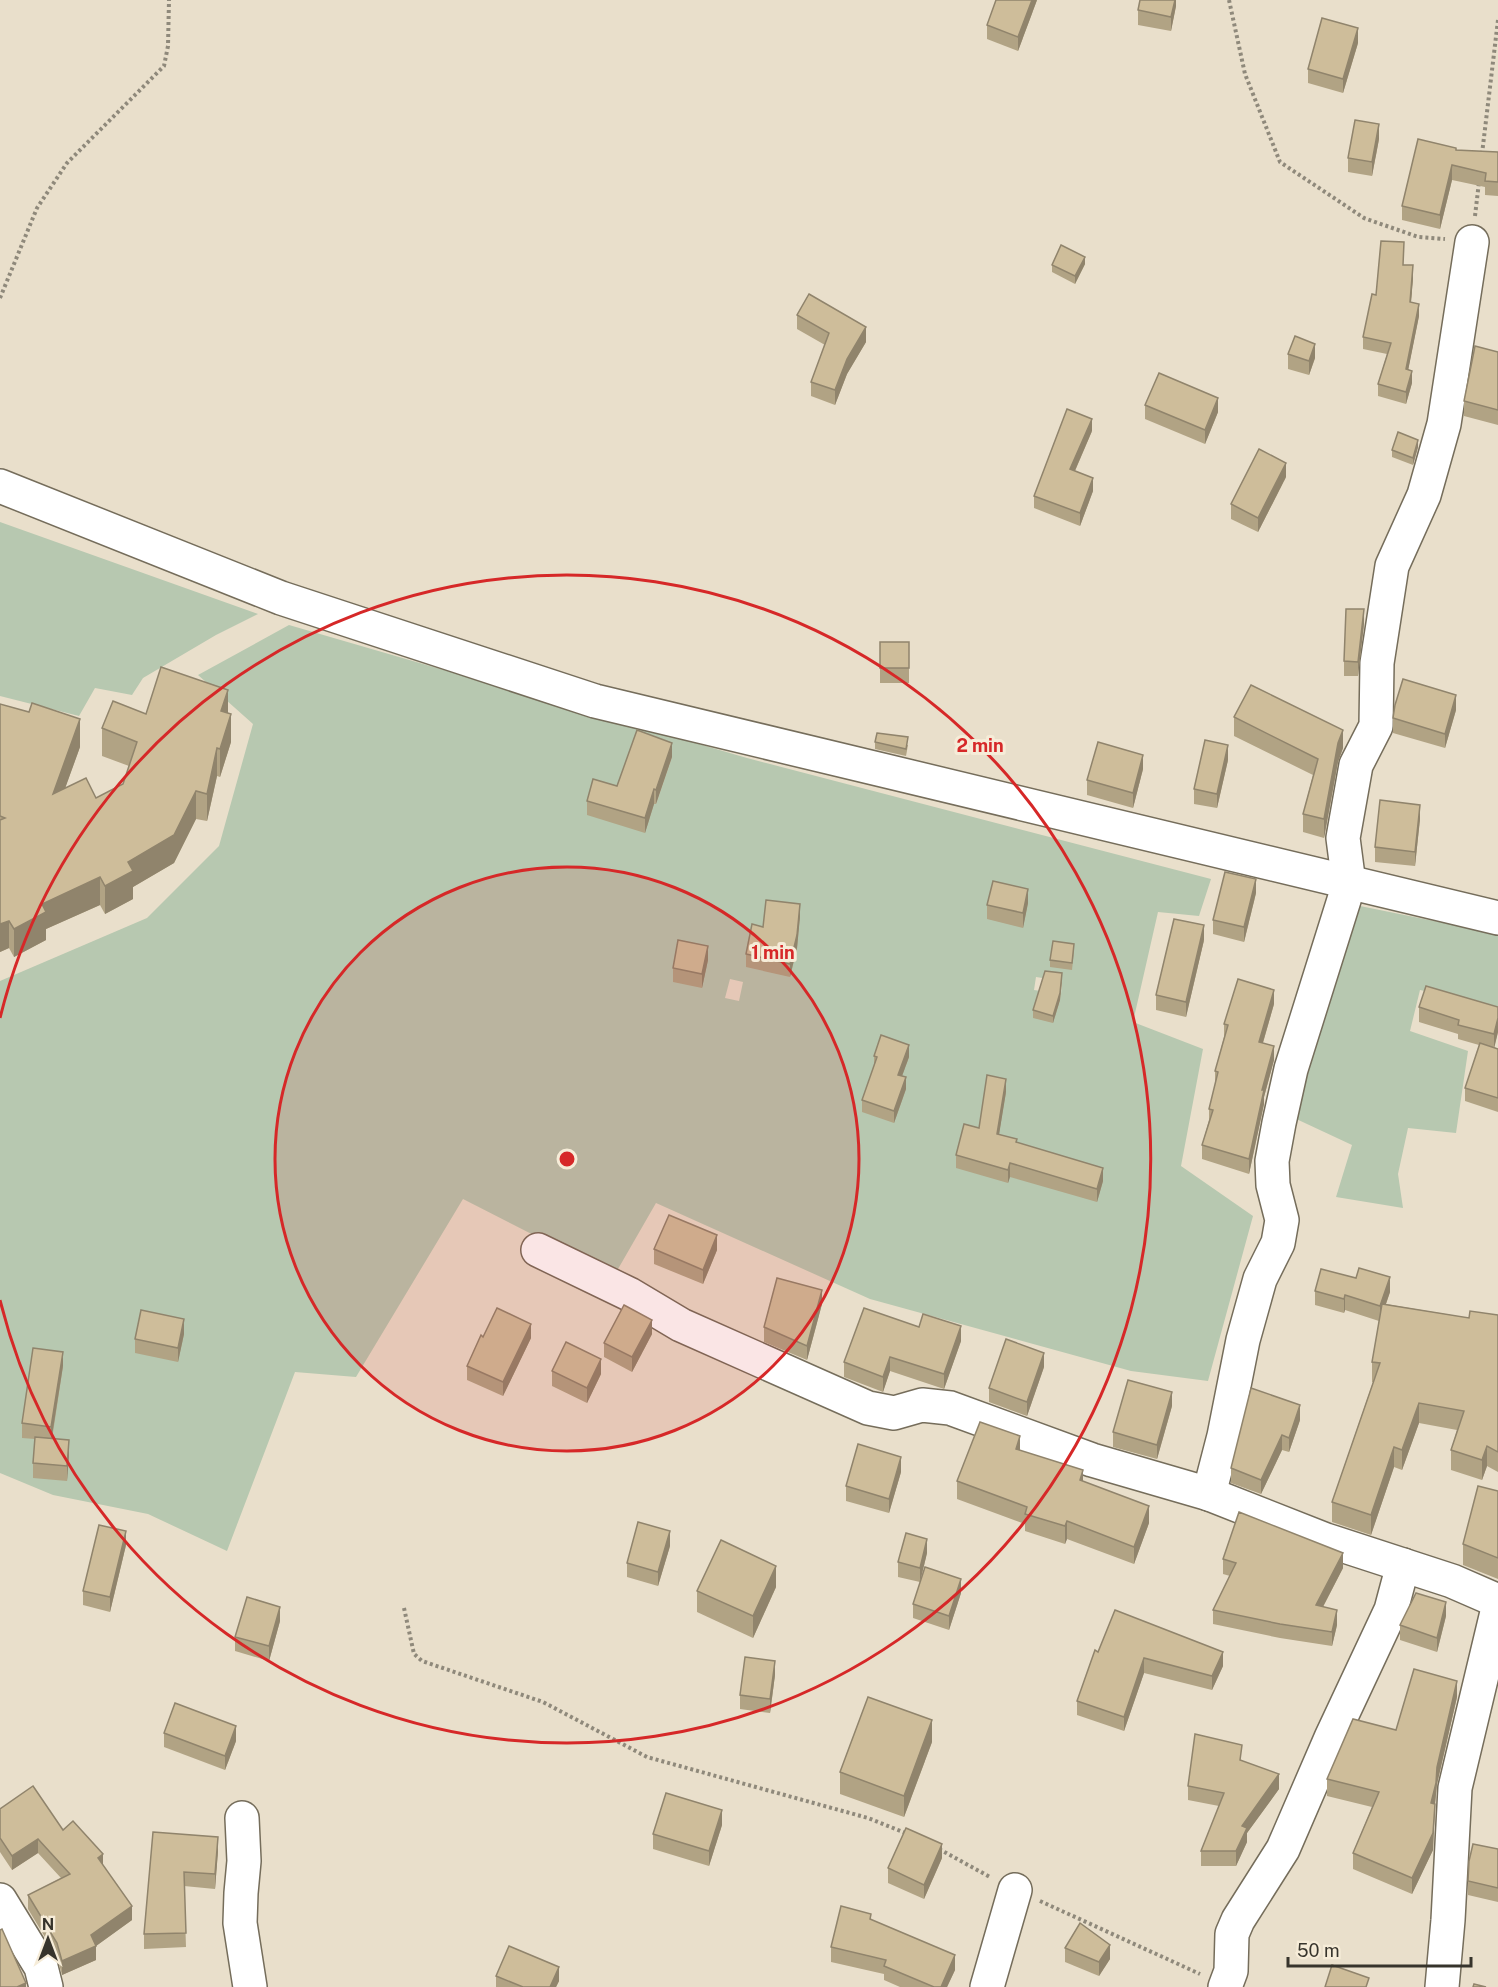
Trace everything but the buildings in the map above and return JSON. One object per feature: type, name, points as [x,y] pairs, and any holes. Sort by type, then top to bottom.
[{"type":"street","points":[[1209,1494],[1222,1446],[1243,1340],[1260,1279],[1278,1243],[1282,1220],[1273,1185],[1272,1161],[1279,1123],[1291,1069],[1349,884],[1343,838],[1356,765],[1376,726],[1377,663],[1392,566],[1424,495],[1444,424],[1472,242]]},
{"type":"street","points":[[0,486],[280,598],[594,701],[1498,918]]},
{"type":"street","points":[[538,1250],[629,1294],[681,1325],[867,1408],[894,1413],[922,1405],[950,1408],[1092,1460],[1209,1494],[1326,1540],[1452,1581],[1498,1601]]},
{"type":"street","points":[[1225,1987],[1231,1971],[1232,1934],[1238,1920],[1283,1849],[1331,1738],[1391,1610],[1403,1565]]},
{"type":"street","points":[[1442,1987],[1455,1788],[1498,1608]]},
{"type":"street","points":[[242,1818],[244,1861],[240,1923],[250,1987]]},
{"type":"street","points":[[987,1987],[1015,1890]]},
{"type":"street","points":[[0,1900],[41,1967],[46,1987]]},
{"type":"path","points":[[0,298],[37,208],[67,164],[164,66],[168,46],[169,0]]},
{"type":"path","points":[[1229,0],[1245,74],[1280,162],[1364,218],[1418,237],[1472,242],[1480,171]]},
{"type":"path","points":[[1481,159],[1498,20]]},
{"type":"path","points":[[404,1608],[414,1654],[422,1661],[543,1702],[647,1757],[867,1818],[909,1834]]},
{"type":"path","points":[[939,1849],[1015,1890],[1106,1930],[1225,1987]]},
{"type":"green space","points":[[0,522],[258,614],[216,635],[143,678],[132,695],[95,688],[79,716],[0,696]]},
{"type":"green space","points":[[289,625],[747,758],[1211,879],[1199,916],[1158,912],[1133,1022],[1203,1049],[1181,1166],[1253,1216],[1208,1381],[1131,1371],[870,1299],[656,1203],[614,1276],[463,1199],[356,1377],[295,1372],[227,1551],[148,1514],[53,1495],[0,1473],[0,981],[147,918],[219,846],[253,724],[198,675]],"holes":[[[672,757],[656,804],[620,792]],[[753,937],[797,947],[790,977]],[[1036,977],[1062,981],[1061,994],[1034,990]],[[730,979],[743,982],[739,1001],[725,998]]]},
{"type":"green space","points":[[1360,906],[1498,934],[1498,1007],[1420,990],[1410,1031],[1468,1051],[1456,1133],[1408,1128],[1398,1174],[1403,1208],[1336,1197],[1352,1145],[1292,1117]]}]
